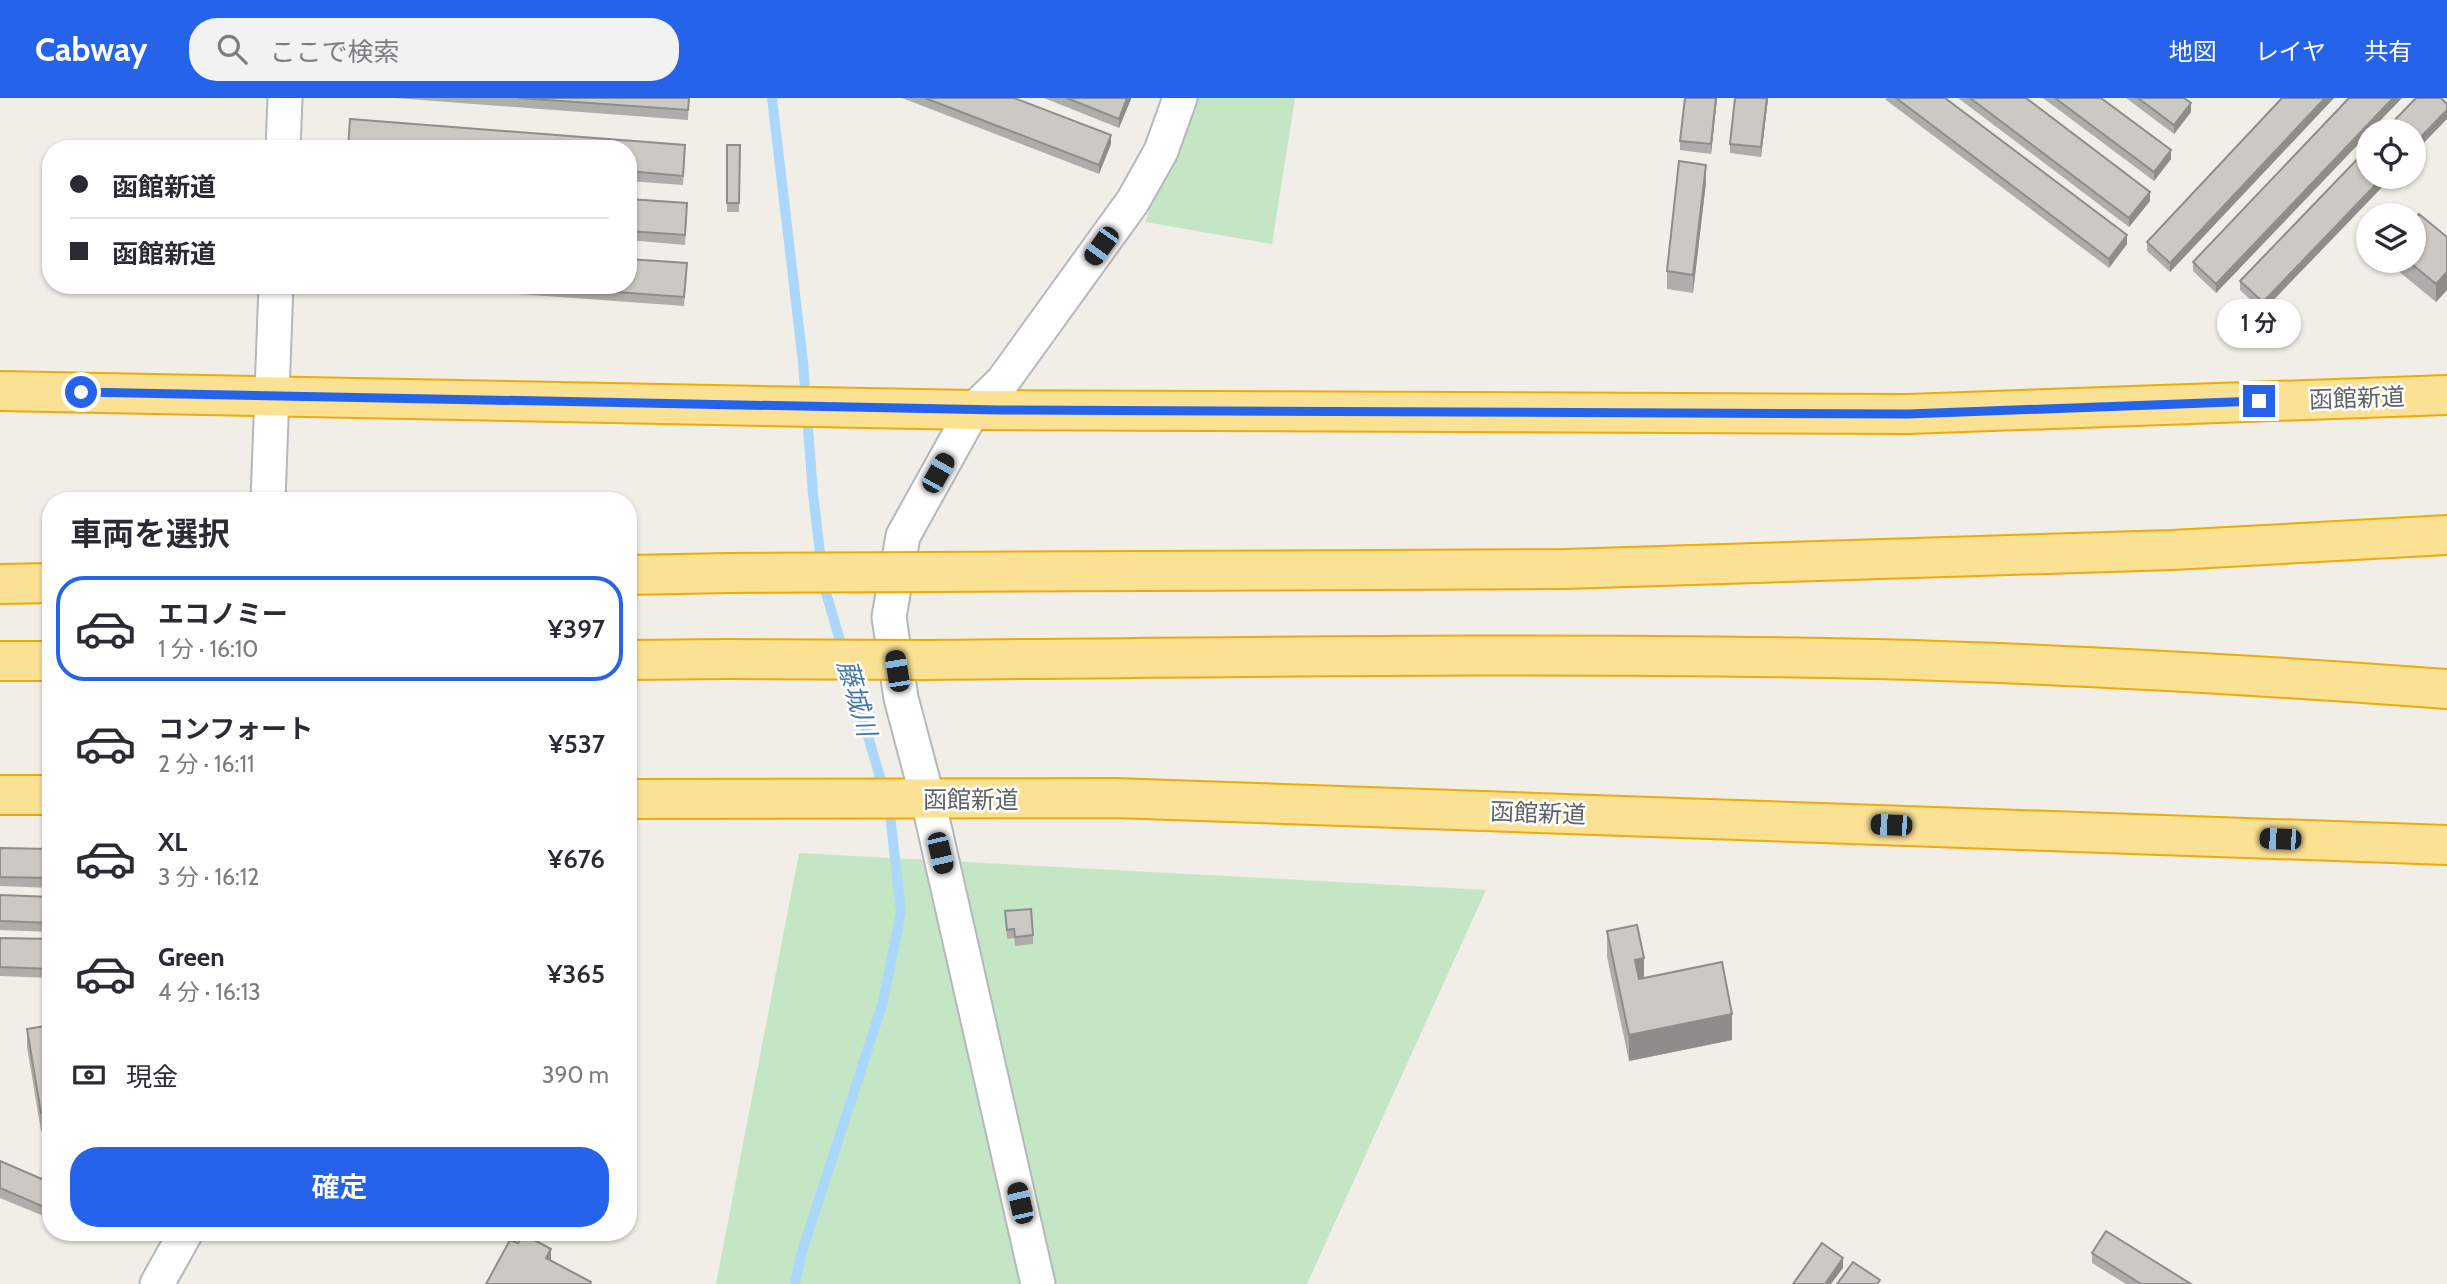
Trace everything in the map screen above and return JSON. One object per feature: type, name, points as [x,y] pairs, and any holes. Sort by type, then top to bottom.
[{"type":"highway","name":"函館新道","points":[[0,391],[973,410],[1908,414],[2447,395]]},
{"type":"highway","points":[[637,575],[1564,569],[2172,550],[2447,536]]},
{"type":"highway","points":[[0,584],[42,583]]},
{"type":"highway","points":[[637,660],[1507,657],[1875,659],[2284,677],[2447,689]]},
{"type":"highway","points":[[0,661],[42,661]]},
{"type":"highway","points":[[0,795],[42,795]]},
{"type":"highway","name":"函館新道","points":[[637,799],[1114,798],[2447,845]]},
{"type":"street","points":[[283,140],[285,98]]},
{"type":"street","points":[[1038,1284],[914,800],[889,617],[903,536],[973,410],[1003,382],[1133,201],[1161,151],[1180,98]]},
{"type":"street","points":[[268,492],[276,294]]},
{"type":"street","points":[[157,1284],[181,1241]]},
{"type":"green space","points":[[1189,98],[1295,98],[1272,244],[1145,222]]},
{"type":"green space","points":[[799,853],[1486,890],[1307,1284],[716,1284]]},
{"type":"building","points":[[519,98],[689,98],[688,110]]},
{"type":"building","points":[[925,98],[1014,98],[1111,135],[1099,165]]},
{"type":"building","points":[[1067,98],[1127,98],[1119,119]]},
{"type":"building","points":[[1685,98],[1716,98],[1711,144],[1680,141]]},
{"type":"building","points":[[1735,98],[1767,98],[1761,147],[1730,144]]},
{"type":"building","points":[[1896,98],[1945,98],[2127,235],[2109,259]]},
{"type":"building","points":[[1970,98],[2026,98],[2150,192],[2129,218]]},
{"type":"building","points":[[2055,98],[2101,98],[2171,150],[2154,172]]},
{"type":"building","points":[[2138,98],[2184,98],[2191,103],[2174,125]]},
{"type":"building","points":[[2282,98],[2325,98],[2170,263],[2147,242]]},
{"type":"building","points":[[2349,98],[2393,98],[2373,119],[2356,119],[2356,137],[2216,284],[2193,262]]},
{"type":"building","points":[[2416,98],[2441,98],[2447,104],[2447,110],[2426,132],[2426,119],[2396,119]]},
{"type":"building","points":[[350,119],[621,140],[349,140]]},
{"type":"building","points":[[637,141],[685,145],[683,176],[637,172]]},
{"type":"building","points":[[727,145],[740,145],[739,203],[727,203]]},
{"type":"building","points":[[2356,160],[2356,189],[2371,189],[2263,302],[2240,281]]},
{"type":"building","points":[[1679,161],[1706,165],[1693,275],[1667,271]]},
{"type":"building","points":[[637,200],[687,203],[685,235],[637,232]]},
{"type":"building","points":[[2426,220],[2447,237],[2447,272],[2436,284],[2423,273],[2426,273]]},
{"type":"building","points":[[637,260],[687,263],[684,297],[637,294]]},
{"type":"building","points":[[0,848],[42,849],[42,878],[0,877]]},
{"type":"building","points":[[0,895],[42,897],[42,923],[0,921]]},
{"type":"building","points":[[1031,909],[1033,935],[1015,937],[1014,929],[1007,930],[1005,911]]},
{"type":"building","points":[[1637,925],[1644,958],[1635,960],[1639,979],[1722,962],[1732,1014],[1629,1035],[1607,931]]},
{"type":"building","points":[[0,938],[42,939],[42,969],[0,967]]},
{"type":"building","points":[[42,1026],[41,1113],[27,1029]]},
{"type":"building","points":[[0,1161],[42,1179],[42,1206],[0,1188]]},
{"type":"building","points":[[2106,1231],[2191,1284],[2141,1284],[2092,1253]]},
{"type":"building","points":[[509,1241],[536,1241],[551,1249],[546,1258],[591,1282],[590,1284],[486,1284]]},
{"type":"building","points":[[1822,1243],[1843,1258],[1825,1284],[1793,1284]]},
{"type":"building","points":[[1853,1262],[1880,1280],[1877,1284],[1837,1284]]},
{"type":"waterway","name":"藤城川","points":[[772,98],[803,362],[813,494],[824,586],[884,791]]},
{"type":"waterway","name":"藤城川","points":[[795,1284],[801,1255],[883,1002],[901,912],[889,806]]},
{"type":"route","points":[[81,392],[973,410],[1908,414],[2259,401]]}]
